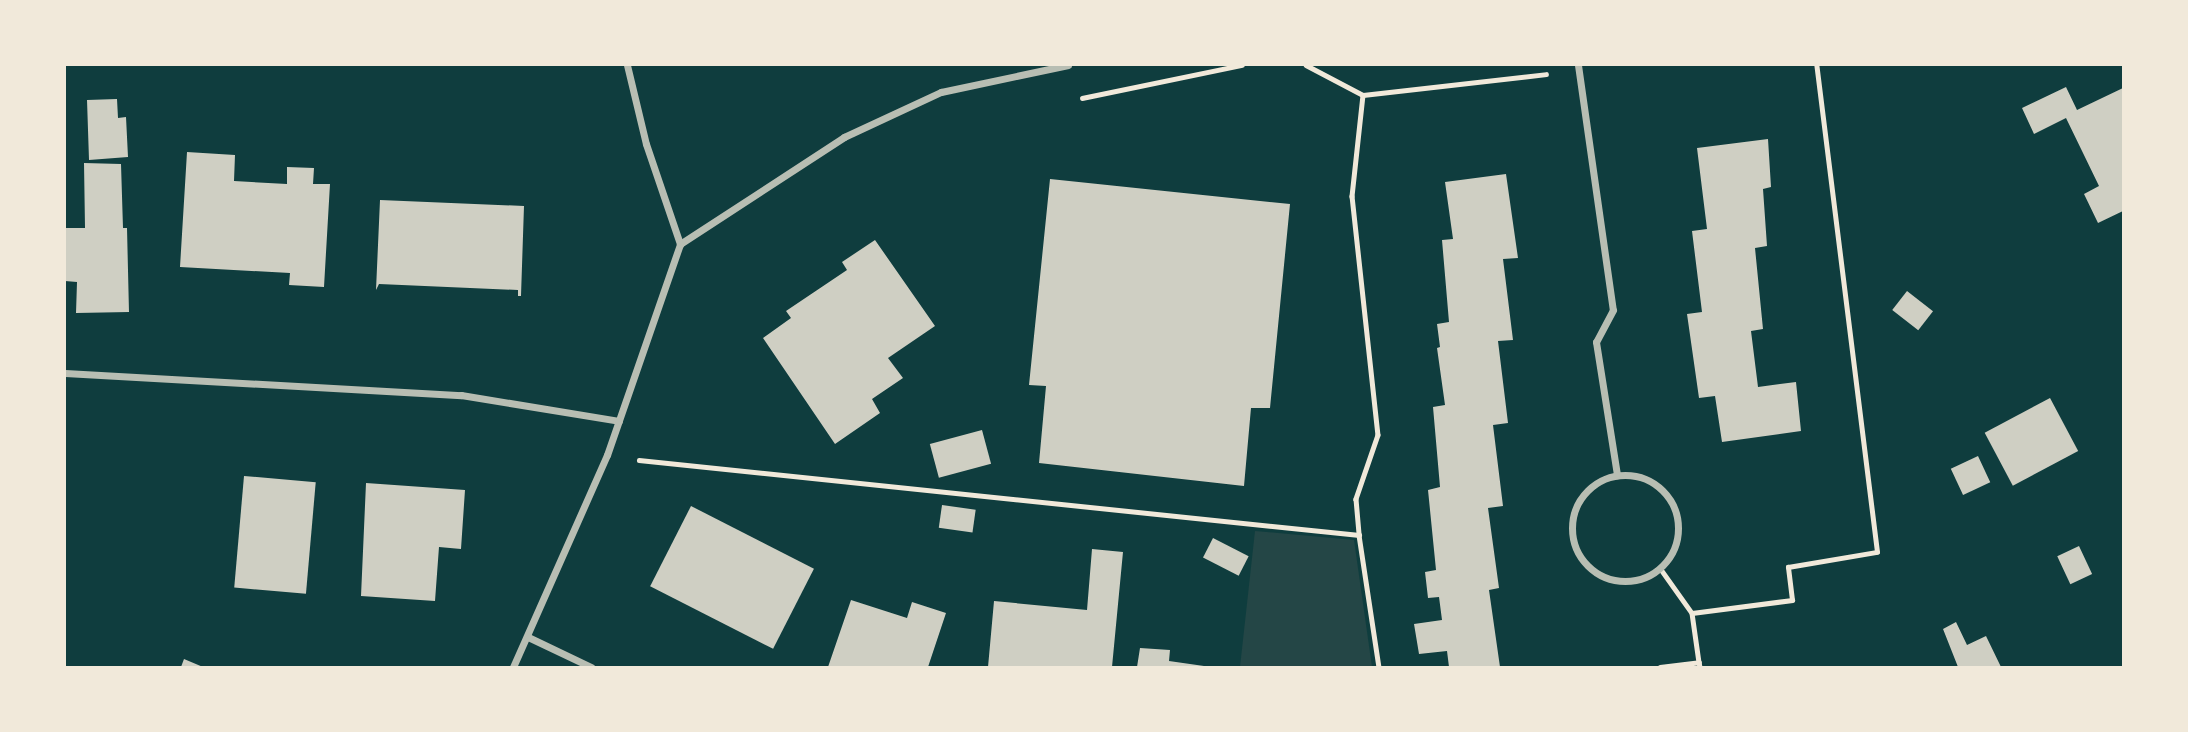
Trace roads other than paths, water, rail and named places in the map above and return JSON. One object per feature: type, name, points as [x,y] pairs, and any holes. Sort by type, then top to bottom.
[{"type":"street","points":[[513,667],[607,455],[680,244],[646,144],[627,65]]},
{"type":"street","points":[[680,244],[844,137],[941,92],[1068,65]]},
{"type":"street","points":[[1579,67],[1612,310],[1596,342],[1617,475]]},
{"type":"street","points":[[65,373],[461,395],[619,421]]},
{"type":"street","points":[[1617,475],[1649,480],[1669,496],[1677,522],[1675,547],[1660,568],[1637,580],[1611,579],[1588,567],[1574,546],[1572,520],[1580,497],[1600,480],[1617,475]]},
{"type":"street","points":[[528,637],[591,667]]}]
